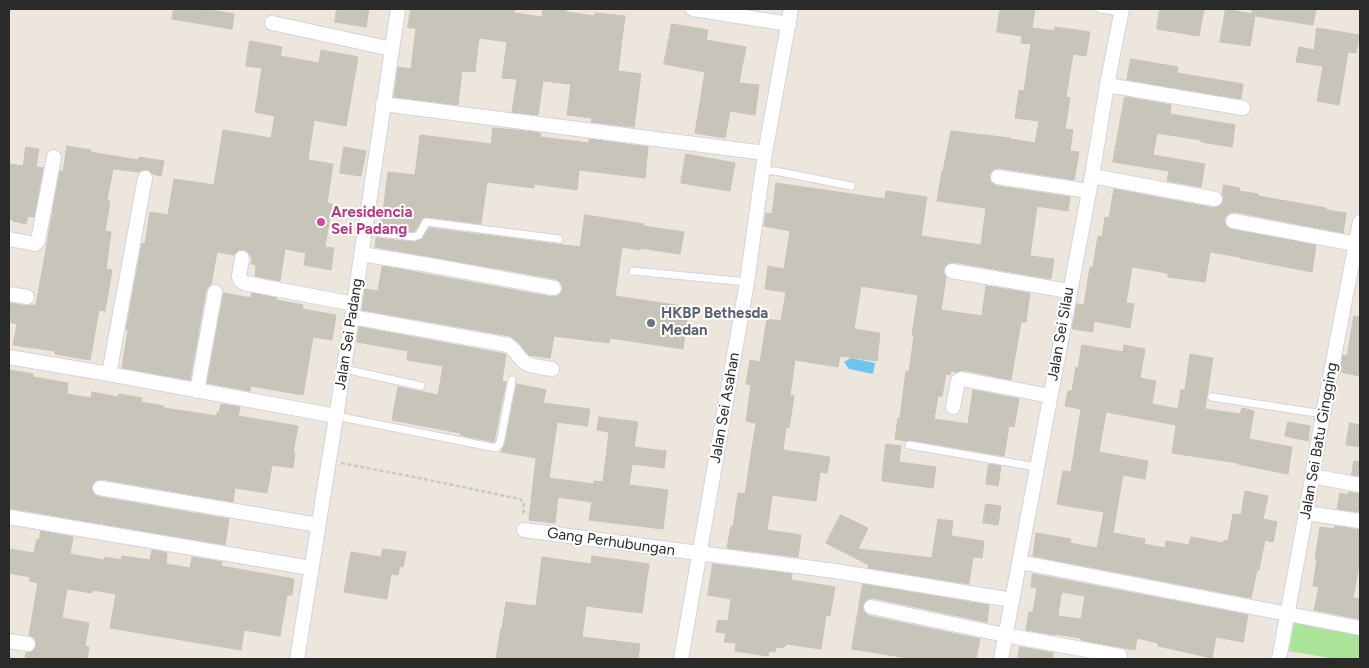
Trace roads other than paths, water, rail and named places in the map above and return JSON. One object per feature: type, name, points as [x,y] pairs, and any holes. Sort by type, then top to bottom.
[{"type":"street","name":"Jalan Sei Padang","points":[[297,659],[362,254],[398,9]]},
{"type":"street","points":[[693,9],[789,24]]},
{"type":"street","name":"Jalan Sei Asahan","points":[[681,659],[747,282],[765,153],[791,9]]},
{"type":"street","name":"Jalan Sei Silau","points":[[1001,659],[1092,176],[1106,85],[1122,11]]},
{"type":"street","points":[[272,23],[392,48]]},
{"type":"street","points":[[1106,85],[1243,108]]},
{"type":"street","points":[[383,104],[765,153]]},
{"type":"street","points":[[9,239],[35,244],[38,241],[54,158]]},
{"type":"street","points":[[1092,176],[1215,200]]},
{"type":"street","points":[[998,177],[1089,191]]},
{"type":"street","points":[[109,374],[145,178]]},
{"type":"street","points":[[1233,221],[1356,244]]},
{"type":"street","name":"Jalan Sei Batu Gingging","points":[[1279,659],[1360,222]]},
{"type":"street","points":[[362,254],[429,264],[554,288]]},
{"type":"street","points":[[242,258],[240,277],[244,283],[353,311],[508,346],[514,349],[520,359],[526,364],[552,369]]},
{"type":"street","points":[[952,271],[1069,291]]},
{"type":"street","points":[[196,392],[215,292]]},
{"type":"street","points":[[9,294],[27,298]]},
{"type":"street","points":[[9,357],[336,416]]},
{"type":"street","points":[[953,407],[958,381],[962,379],[1050,396]]},
{"type":"street","points":[[1312,476],[1360,485]]},
{"type":"street","points":[[100,488],[318,525]]},
{"type":"street","points":[[1306,513],[1360,521]]},
{"type":"street","points":[[9,517],[311,568]]},
{"type":"street","name":"Gang Perhubungan","points":[[524,530],[836,571],[1012,600]]},
{"type":"street","points":[[1019,562],[1360,628]]},
{"type":"street","points":[[871,607],[1005,636],[1120,656]]},
{"type":"street","points":[[9,641],[28,644]]},
{"type":"lane","points":[[1100,9],[1122,11]]},
{"type":"lane","points":[[763,171],[775,171],[851,186]]},
{"type":"lane","points":[[365,231],[414,237],[419,235],[426,222],[559,240]]},
{"type":"lane","points":[[633,271],[747,282]]},
{"type":"lane","points":[[344,369],[422,386]]},
{"type":"lane","points":[[336,416],[496,448],[500,443],[512,380]]},
{"type":"lane","points":[[1212,397],[1323,414]]},
{"type":"lane","points":[[908,444],[1036,467]]},
{"type":"water","points":[[851,358],[875,363],[873,374],[849,369],[844,362]]},
{"type":"place","name":"Aresidencia Sei Padang","points":[[321,222]]},
{"type":"place","name":"HKBP Bethesda Medan","points":[[651,323]]}]
